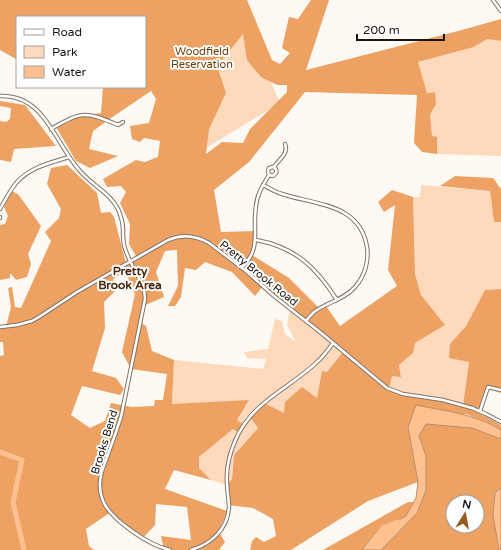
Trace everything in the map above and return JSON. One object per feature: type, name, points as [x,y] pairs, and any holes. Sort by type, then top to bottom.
[{"type":"street","points":[[493,0],[501,11]]},
{"type":"street","name":"Brooks Bend","points":[[0,96],[14,97],[31,104],[40,113],[80,172],[109,196],[118,208],[123,224],[124,245],[144,288],[144,304],[121,416],[102,471],[100,487],[103,501],[112,514],[122,523],[148,541],[170,550]]},
{"type":"street","points":[[51,129],[68,119],[82,115],[93,115],[118,125],[123,122]]},
{"type":"street","points":[[242,268],[252,254],[256,240],[256,205],[259,193],[269,175],[268,169],[274,167],[284,155],[286,148],[285,144]]},
{"type":"street","points":[[0,209],[12,188],[27,173],[38,167],[69,157]]},
{"type":"street","points":[[269,175],[273,176],[276,173],[274,167]]},
{"type":"street","points":[[263,185],[281,194],[338,209],[348,215],[359,227],[364,238],[367,249],[367,262],[361,279],[354,289],[314,312],[306,321]]},
{"type":"street","name":"Pretty Brook Road","points":[[0,327],[32,321],[67,298],[173,238],[179,236],[192,236],[209,243],[242,268],[387,388],[403,394],[443,400],[480,411],[501,422]]},
{"type":"street","points":[[256,240],[280,246],[304,261],[324,280],[337,300]]},
{"type":"street","points":[[191,550],[201,547],[210,541],[218,534],[224,524],[229,508],[227,483],[228,466],[232,449],[244,425],[260,406],[318,362],[333,343]]},
{"type":"street","points":[[480,411],[488,387],[501,390]]},
{"type":"green space","name":"Woodfield Reservation","points":[[0,0],[235,0],[280,103],[191,157],[146,20],[146,16],[16,16]]},
{"type":"green space","points":[[0,0],[247,0],[272,60],[280,64],[290,53],[282,48],[289,17],[298,19],[311,0],[329,0],[306,70],[501,19],[501,41],[487,39],[474,47],[418,62],[427,93],[435,92],[436,104],[430,115],[432,136],[437,137],[437,154],[422,152],[414,143],[417,95],[305,92],[249,162],[214,190],[221,232],[256,231],[252,255],[289,278],[320,309],[326,306],[340,326],[397,286],[388,270],[395,205],[384,212],[378,202],[392,190],[413,197],[415,274],[421,295],[445,325],[415,343],[413,353],[399,365],[401,377],[392,376],[389,389],[395,392],[463,406],[469,362],[449,358],[450,344],[466,326],[485,290],[501,289],[501,393],[488,389],[481,414],[501,425],[501,430],[493,425],[466,414],[408,427],[418,482],[368,501],[291,550],[250,550],[252,541],[256,537],[264,542],[276,536],[273,519],[253,508],[227,505],[226,485],[232,479],[234,455],[258,428],[250,417],[264,403],[284,413],[285,402],[302,387],[317,398],[322,371],[327,372],[344,351],[263,286],[255,296],[232,272],[205,262],[196,270],[185,268],[181,297],[175,306],[168,306],[178,286],[177,250],[165,251],[156,272],[164,297],[143,306],[140,322],[146,326],[152,351],[174,360],[172,404],[249,400],[237,420],[244,425],[239,433],[233,429],[199,457],[199,468],[211,480],[174,470],[165,489],[227,511],[219,532],[225,542],[219,550],[164,550],[161,536],[191,540],[187,507],[156,504],[155,525],[143,538],[111,512],[86,529],[89,546],[94,550],[0,550],[0,356],[4,355],[3,342],[0,342],[0,327],[6,327],[11,307],[8,288],[12,287],[15,307],[21,308],[51,241],[45,232],[59,218],[61,209],[47,184],[51,168],[67,165],[97,193],[101,213],[110,212],[114,217],[126,263],[137,258],[129,244],[130,224],[120,203],[126,192],[121,186],[107,187],[103,179],[136,160],[145,162],[158,157],[160,141],[144,138],[140,142],[132,139],[130,126],[149,123],[156,99],[151,91],[93,131],[89,149],[118,156],[90,168],[76,161],[56,127],[73,117],[101,113],[103,88],[146,88],[146,16],[16,16],[16,59],[0,50]],"holes":[[[243,34],[247,60],[261,77],[277,85],[287,85],[287,92],[250,129],[243,143],[222,142],[206,154],[209,129],[226,93],[217,66]],[[125,271],[135,294],[122,352],[131,369],[167,374],[163,400],[155,400],[154,406],[132,407],[111,403],[105,421],[90,428],[71,415],[82,386],[120,395],[124,389],[116,378],[92,371],[105,328],[104,302],[116,290],[113,279]]]},
{"type":"green space","points":[[487,39],[501,41],[501,156],[437,154],[437,137],[432,137],[430,115],[436,104],[434,92],[427,93],[418,62],[474,47]]},
{"type":"green space","points":[[0,101],[25,105],[56,146],[14,149],[11,162],[0,160],[0,121],[6,122],[10,119],[11,108],[0,106]]},
{"type":"green space","points":[[455,176],[493,178],[501,189],[501,222],[494,222],[490,191],[440,186]]},
{"type":"green space","points":[[421,185],[490,191],[494,222],[501,222],[501,289],[485,290],[466,326],[450,344],[469,362],[463,406],[395,392],[389,389],[392,375],[401,377],[399,365],[413,353],[415,343],[445,325],[421,295],[415,274],[413,197],[420,197]]},
{"type":"green space","points":[[11,191],[18,194],[41,226],[28,254],[31,264],[27,277],[16,280],[10,273],[10,278],[0,280],[0,225],[5,224],[8,216],[4,207]]},
{"type":"green space","points":[[290,308],[344,351],[327,373],[322,372],[317,398],[284,413],[250,417],[258,428],[234,455],[232,479],[226,485],[211,480],[199,468],[199,457],[233,429],[239,433],[243,425],[172,404],[174,360],[263,369],[266,359],[247,358],[244,352],[268,349],[275,319],[282,321],[285,334],[296,342],[287,325]]},
{"type":"green space","points":[[426,424],[472,428],[501,439],[501,488],[495,493],[493,515],[499,550],[381,550],[417,513],[426,490],[426,456],[419,436]]},
{"type":"green space","points":[[408,502],[414,502],[406,516],[375,533],[362,550],[323,550]]},
{"type":"water","points":[[416,405],[481,420],[501,430],[501,439],[472,428],[426,424],[419,436],[426,456],[426,490],[417,513],[381,550],[362,550],[375,533],[406,516],[416,498],[418,482],[408,427]]},
{"type":"water","points":[[501,488],[501,550],[499,550],[493,515],[495,493]]},
{"type":"waterway","points":[[0,452],[22,460],[13,502],[24,550]]},
{"type":"waterway","points":[[377,536],[383,528],[398,522]]},
{"type":"district","name":"Pretty Brook Area","points":[[130,278]]}]
